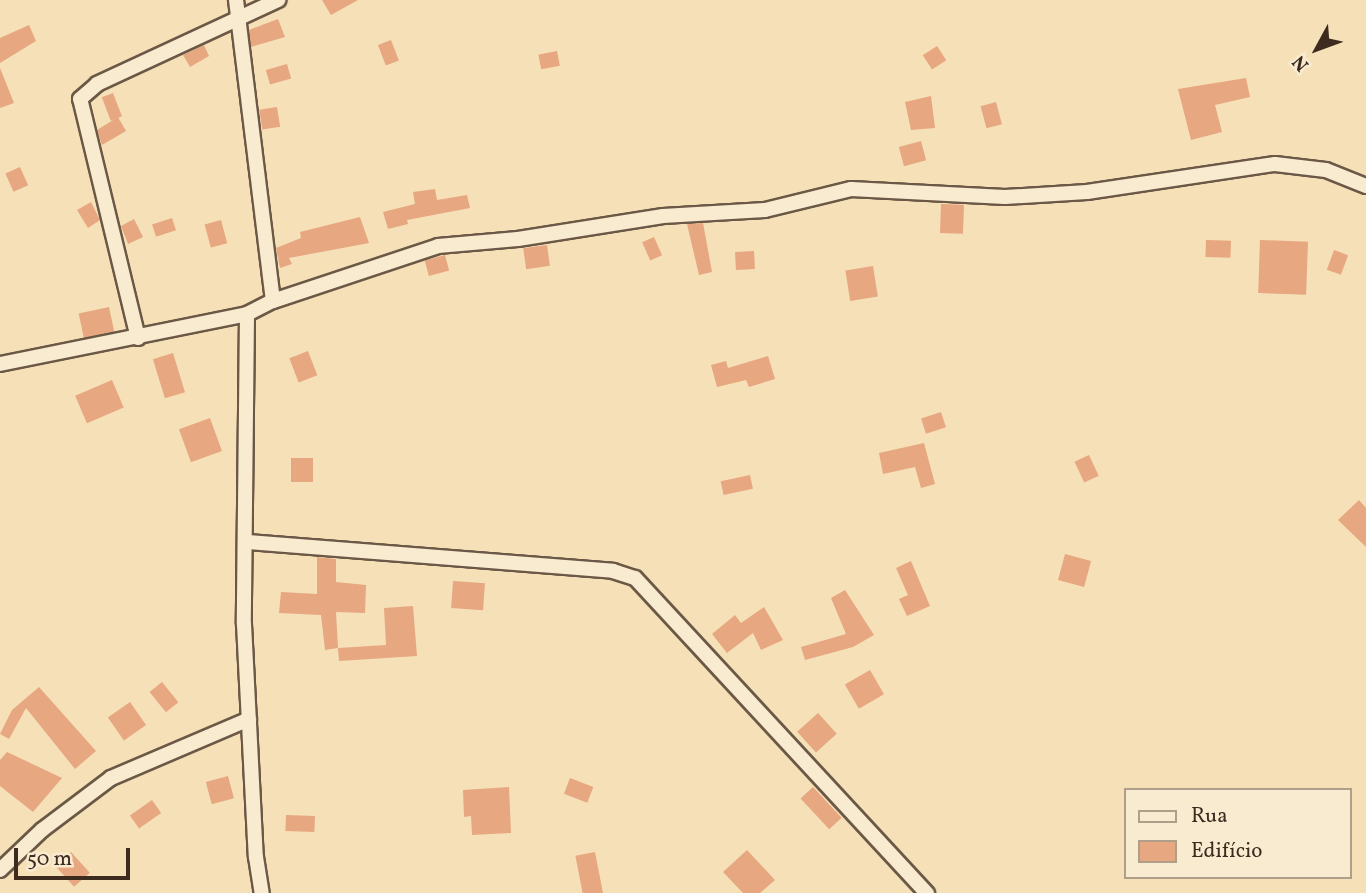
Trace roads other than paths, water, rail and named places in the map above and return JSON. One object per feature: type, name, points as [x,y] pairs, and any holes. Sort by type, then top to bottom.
[{"type":"street","points":[[236,0],[272,301]]},
{"type":"street","points":[[138,338],[80,99],[97,84],[239,22],[278,0]]},
{"type":"street","points":[[0,364],[247,314],[272,301],[438,246],[518,240],[663,216],[765,211],[850,189],[1005,197],[1087,192],[1275,164],[1326,170],[1366,186]]},
{"type":"street","points":[[247,314],[248,542],[244,624],[262,893]]},
{"type":"street","points":[[248,542],[613,571],[635,578],[927,893]]},
{"type":"street","points":[[0,870],[42,830],[111,778],[249,719]]}]
